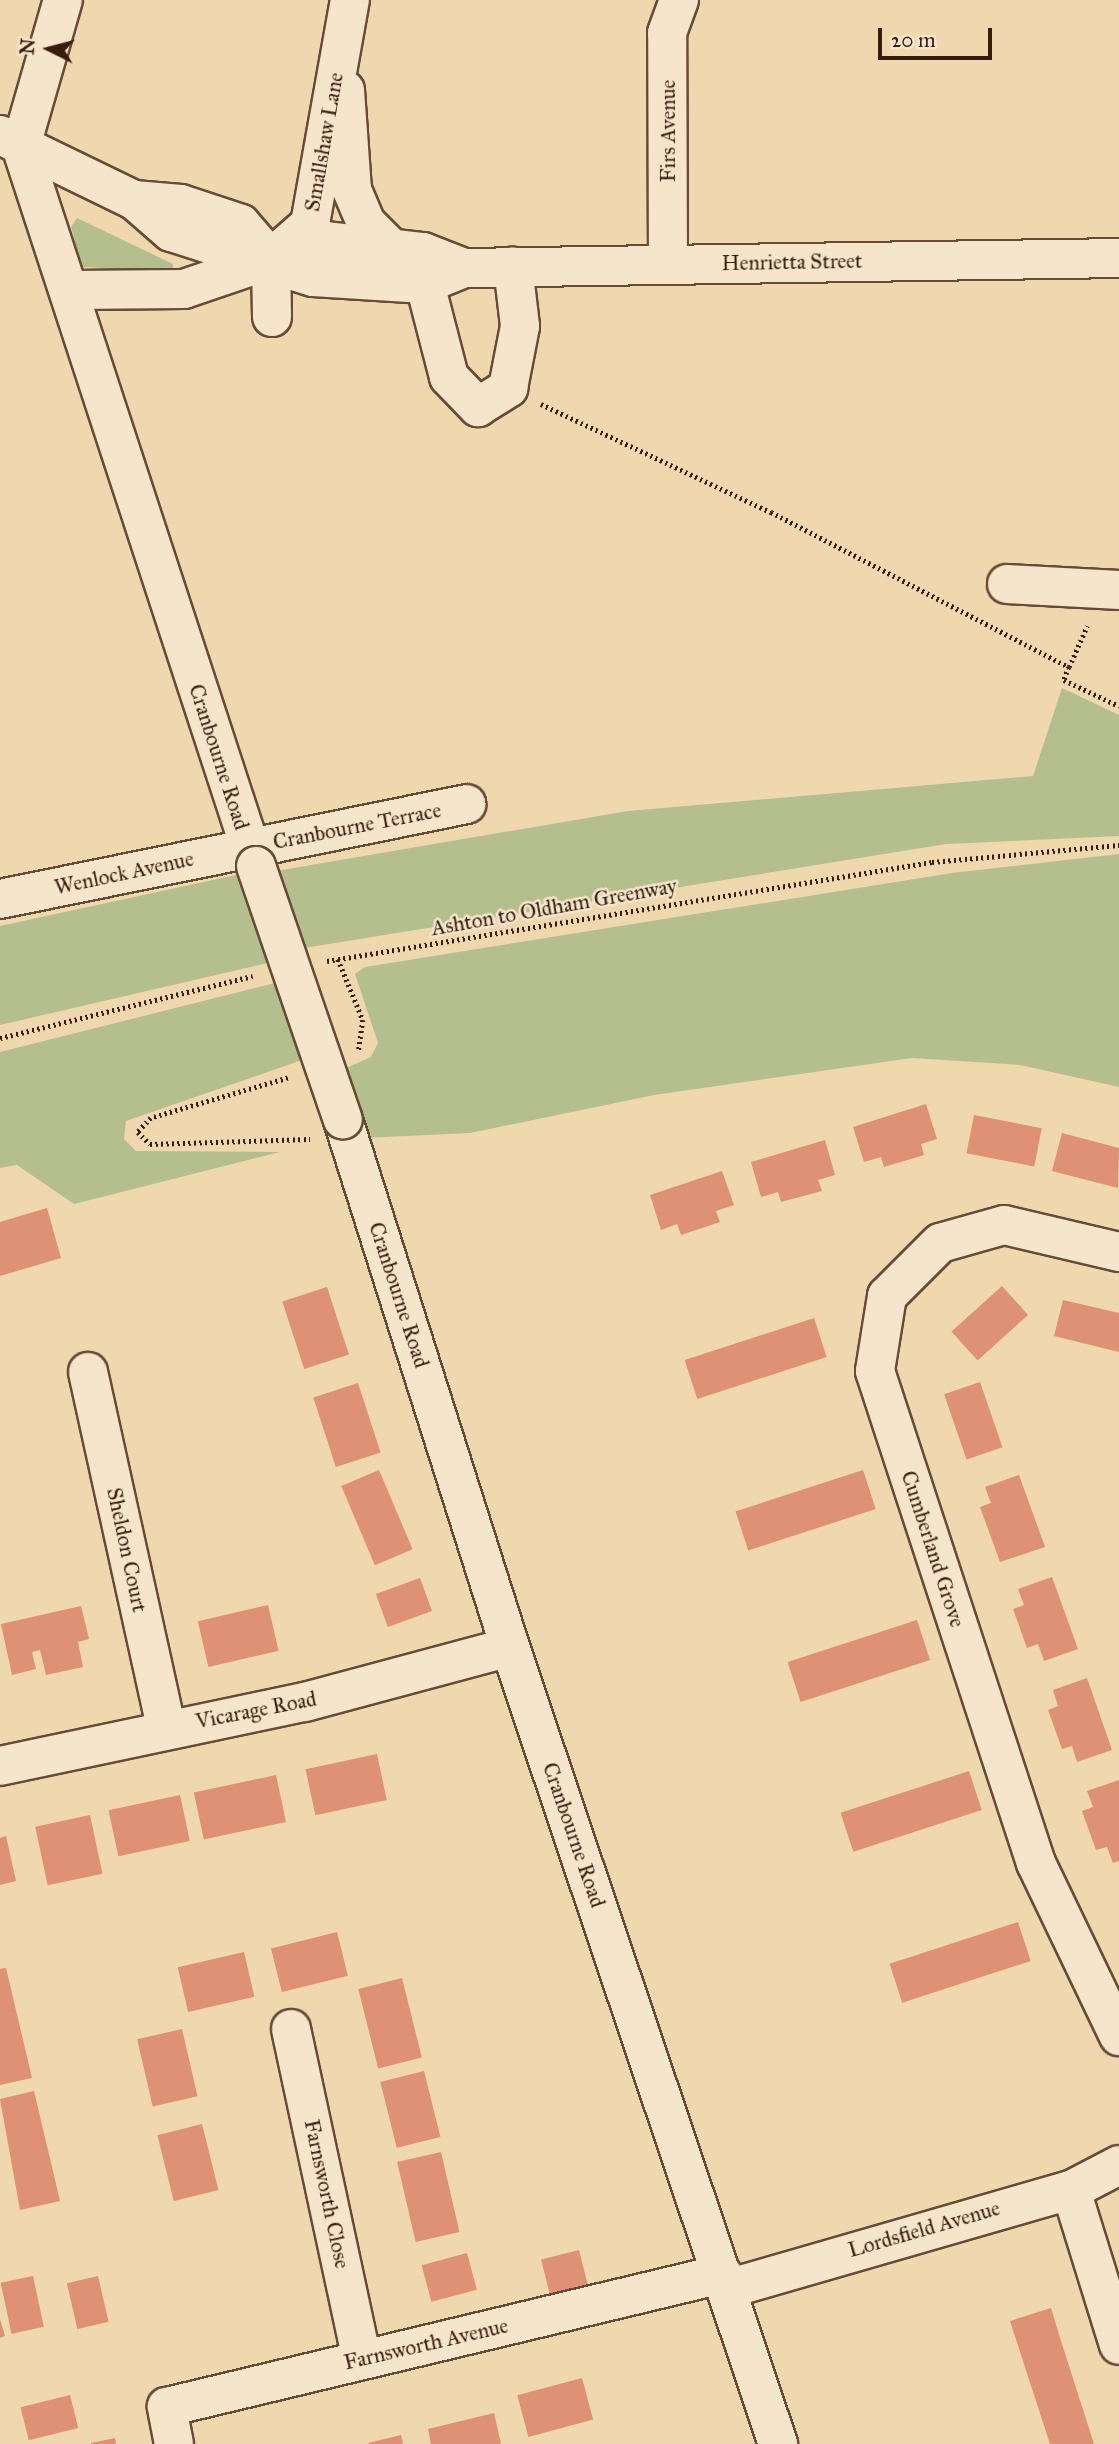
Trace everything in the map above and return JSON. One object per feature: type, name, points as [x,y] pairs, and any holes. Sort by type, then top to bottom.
[{"type":"street","points":[[10,140],[63,0]]},
{"type":"street","name":"Smallshaw Lane","points":[[271,259],[310,225],[350,0]]},
{"type":"street","name":"Firs Avenue","points":[[668,264],[667,33],[679,0]]},
{"type":"street","name":"Smallshaw Lane","points":[[340,50],[352,190],[366,223],[402,271]]},
{"type":"street","name":"Henrietta Street","points":[[10,140],[134,200],[171,232],[227,254],[271,259],[313,277],[513,266],[1119,258]]},
{"type":"street","name":"Cranbourne Road","points":[[10,140],[71,290],[252,856],[346,1129],[510,1647],[778,2444]]},
{"type":"street","points":[[71,290],[184,289],[271,259],[272,317]]},
{"type":"street","points":[[402,271],[449,377],[478,407],[508,388],[520,326],[513,266]]},
{"type":"street","points":[[1007,584],[1119,590]]},
{"type":"street","name":"Cranbourne Terrace","points":[[252,856],[466,804]]},
{"type":"street","name":"Wenlock Avenue","points":[[0,899],[252,856]]},
{"type":"street","name":"Cumberland Grove","points":[[1119,1252],[1004,1225],[940,1243],[887,1296],[875,1371],[1036,1863],[1119,2036]]},
{"type":"street","name":"Sheldon Court","points":[[88,1372],[166,1728]]},
{"type":"street","name":"Vicarage Road","points":[[0,1766],[166,1728],[305,1702],[510,1647]]},
{"type":"street","name":"Farnsworth Close","points":[[291,2029],[362,2359]]},
{"type":"street","name":"Lordsfield Avenue","points":[[724,2281],[1070,2190],[1119,2165]]},
{"type":"street","points":[[1070,2190],[1119,2345]]},
{"type":"street","name":"Farnsworth Avenue","points":[[174,2444],[167,2407],[362,2359],[724,2281]]},
{"type":"path","points":[[508,388],[771,512],[1069,667],[1064,680],[1119,706]]},
{"type":"path","name":"Ashton to Oldham Greenway","points":[[312,964],[932,862],[1119,845]]},
{"type":"path","points":[[338,959],[363,1020],[365,1037],[350,1058]]},
{"type":"path","points":[[0,1038],[260,974]]},
{"type":"path","points":[[304,1074],[151,1118],[139,1126],[141,1140],[346,1129]]},
{"type":"green space","points":[[77,218],[173,264],[173,272],[82,267],[71,227]]},
{"type":"green space","points":[[1062,688],[1119,715],[1119,836],[946,844],[304,948],[276,871],[628,811],[1033,776]]},
{"type":"green space","points":[[1119,854],[1119,1087],[1020,1065],[912,1058],[654,1095],[470,1133],[365,1138],[346,1068],[371,1057],[378,1043],[355,974],[365,967],[952,873]]},
{"type":"green space","points":[[236,875],[268,963],[0,1025],[0,926]]},
{"type":"green space","points":[[275,983],[302,1060],[126,1121],[124,1139],[136,1151],[280,1152],[74,1204],[17,1165],[0,1168],[0,1052]]},
{"type":"building","points":[[926,1104],[937,1139],[921,1144],[924,1155],[884,1167],[881,1157],[864,1162],[853,1127]]},
{"type":"building","points":[[974,1115],[1042,1128],[1034,1166],[967,1153]]},
{"type":"building","points":[[1062,1133],[1119,1148],[1118,1188],[1052,1171]]},
{"type":"building","points":[[825,1140],[835,1175],[818,1180],[822,1191],[781,1202],[778,1192],[761,1197],[751,1162]]},
{"type":"building","points":[[722,1171],[734,1205],[716,1211],[720,1222],[681,1235],[677,1224],[661,1230],[650,1195]]},
{"type":"building","points":[[47,1208],[61,1258],[0,1276],[0,1222]]},
{"type":"building","points":[[1002,1286],[1028,1315],[978,1360],[951,1332]]},
{"type":"building","points":[[327,1287],[349,1355],[304,1369],[282,1302]]},
{"type":"building","points":[[1063,1300],[1119,1313],[1119,1352],[1054,1336]]},
{"type":"building","points":[[814,1318],[827,1357],[697,1399],[685,1360]]},
{"type":"building","points":[[980,1382],[1002,1447],[967,1460],[944,1394]]},
{"type":"building","points":[[358,1383],[381,1452],[336,1467],[313,1398]]},
{"type":"building","points":[[379,1470],[413,1549],[375,1565],[341,1486]]},
{"type":"building","points":[[863,1470],[876,1509],[748,1550],[736,1511]]},
{"type":"building","points":[[1019,1475],[1045,1547],[1000,1562],[980,1507],[991,1503],[985,1487]]},
{"type":"building","points":[[1052,1577],[1078,1649],[1044,1661],[1038,1644],[1027,1648],[1013,1609],[1024,1605],[1018,1589]]},
{"type":"building","points":[[420,1578],[432,1611],[388,1627],[376,1594]]},
{"type":"building","points":[[268,1605],[279,1651],[208,1667],[198,1621]]},
{"type":"building","points":[[81,1606],[89,1639],[78,1642],[83,1667],[46,1675],[40,1650],[32,1652],[36,1669],[12,1675],[1,1624]]},
{"type":"building","points":[[917,1620],[930,1660],[801,1702],[788,1662]]},
{"type":"building","points":[[1087,1678],[1112,1750],[1077,1762],[1072,1746],[1062,1749],[1048,1710],[1058,1706],[1053,1690]]},
{"type":"building","points":[[377,1754],[387,1800],[315,1815],[306,1769]]},
{"type":"building","points":[[969,1771],[982,1810],[853,1852],[841,1813]]},
{"type":"building","points":[[276,1775],[286,1822],[204,1839],[194,1792]]},
{"type":"building","points":[[1119,1780],[1119,1861],[1113,1863],[1107,1847],[1096,1850],[1082,1811],[1093,1807],[1087,1791]]},
{"type":"building","points":[[180,1795],[190,1841],[118,1856],[109,1810]]},
{"type":"building","points":[[90,1815],[102,1874],[48,1885],[35,1827]]},
{"type":"building","points":[[6,1836],[16,1881],[0,1885],[0,1838]]},
{"type":"building","points":[[1018,1922],[1031,1961],[902,2003],[890,1964]]},
{"type":"building","points":[[337,1932],[348,1976],[282,1992],[271,1948]]},
{"type":"building","points":[[244,1952],[254,1997],[188,2012],[178,1967]]},
{"type":"building","points":[[6,1968],[32,2078],[0,2085],[0,1969]]},
{"type":"building","points":[[402,1978],[422,2058],[378,2068],[358,1989]]},
{"type":"building","points":[[182,2029],[198,2096],[153,2107],[137,2039]]},
{"type":"building","points":[[424,2071],[440,2137],[397,2148],[380,2082]]},
{"type":"building","points":[[34,2091],[60,2201],[20,2210],[0,2099]]},
{"type":"building","points":[[202,2124],[218,2190],[174,2201],[157,2135]]},
{"type":"building","points":[[441,2152],[459,2232],[416,2242],[397,2162]]},
{"type":"building","points":[[579,2250],[588,2287],[550,2296],[541,2259]]},
{"type":"building","points":[[467,2253],[477,2290],[431,2302],[422,2265]]},
{"type":"building","points":[[33,2276],[44,2327],[12,2334],[1,2283]]},
{"type":"building","points":[[98,2276],[109,2322],[77,2329],[67,2283]]},
{"type":"building","points":[[1051,2308],[1094,2444],[1050,2444],[1010,2321]]},
{"type":"building","points":[[0,2319],[5,2336],[0,2338]]},
{"type":"building","points":[[582,2378],[593,2420],[528,2437],[517,2395]]},
{"type":"building","points":[[70,2395],[78,2428],[29,2440],[21,2407]]},
{"type":"building","points":[[494,2413],[501,2444],[431,2444],[428,2429]]},
{"type":"building","points":[[401,2435],[403,2444],[368,2443]]},
{"type":"building","points":[[115,2438],[116,2444],[91,2444],[91,2443]]}]
